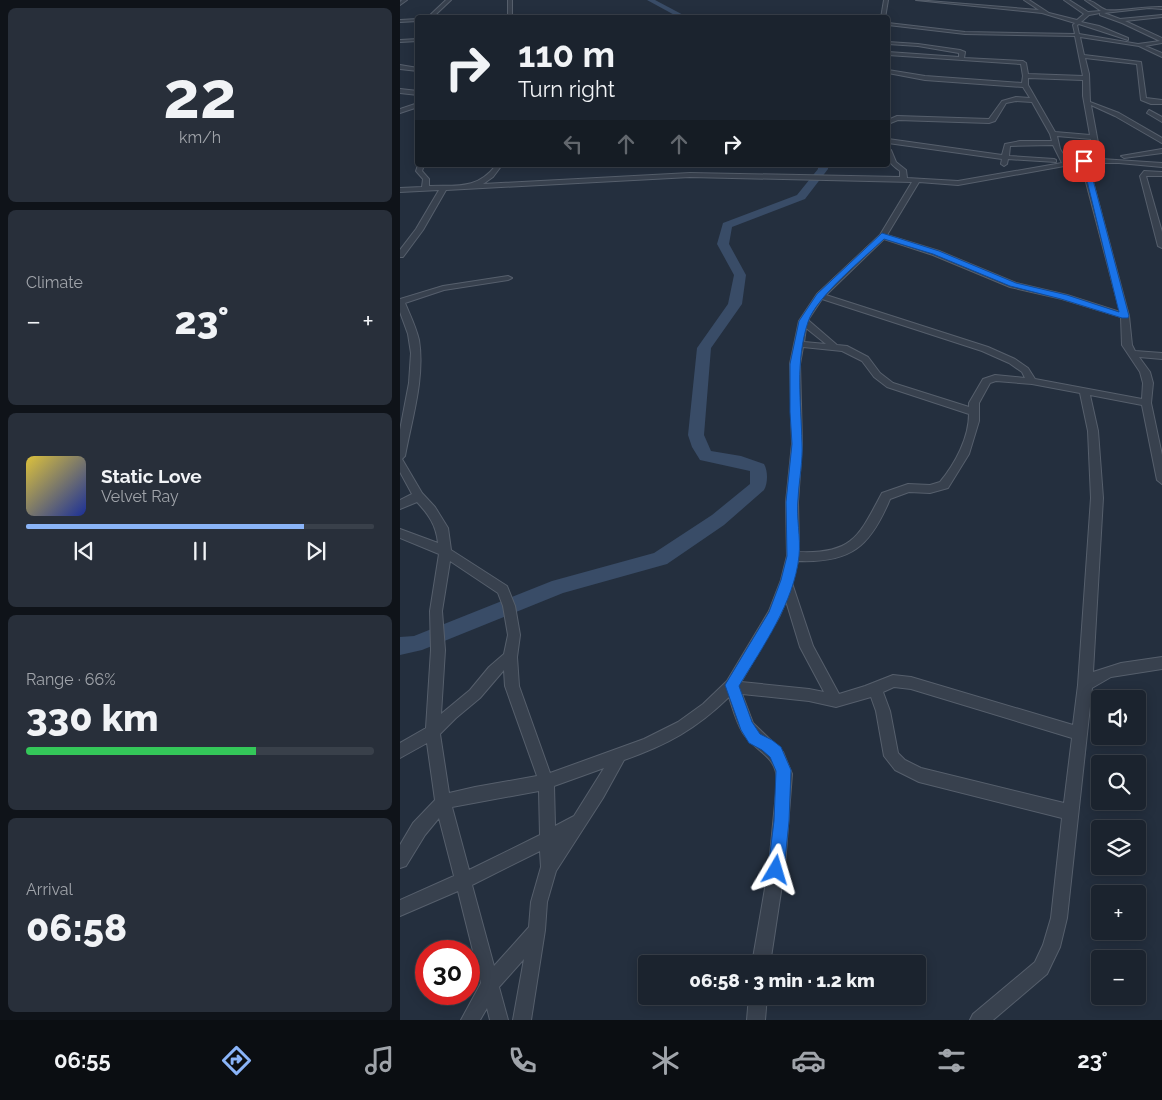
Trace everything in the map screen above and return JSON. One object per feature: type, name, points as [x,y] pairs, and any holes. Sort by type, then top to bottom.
[{"type":"street","points":[[400,4],[405,0]]},
{"type":"street","points":[[432,15],[449,0]]},
{"type":"street","points":[[510,0],[510,15]]},
{"type":"street","points":[[884,15],[886,0]]},
{"type":"street","points":[[918,0],[1043,12],[1097,27],[1162,55]]},
{"type":"street","points":[[1026,0],[1043,12]]},
{"type":"street","points":[[1066,0],[1087,14]]},
{"type":"street","points":[[1086,0],[1107,12]]},
{"type":"street","points":[[1098,159],[1086,78],[1078,38],[1074,28],[1076,22],[1087,14],[1132,10],[1148,6],[1142,1]]},
{"type":"street","points":[[1132,10],[1162,24]]},
{"type":"street","points":[[1099,13],[1119,20],[1162,41]]},
{"type":"street","points":[[1119,20],[1162,16]]},
{"type":"street","points":[[400,21],[415,20]]},
{"type":"street","points":[[890,24],[965,33],[1078,38],[1138,45],[1162,41]]},
{"type":"street","points":[[902,44],[917,28]]},
{"type":"street","points":[[1135,33],[1144,32]]},
{"type":"street","points":[[1117,35],[1126,34]]},
{"type":"street","points":[[400,41],[415,40]]},
{"type":"street","points":[[890,43],[960,51],[962,52],[961,60]]},
{"type":"street","points":[[890,54],[1023,63],[1026,76],[1025,85],[1053,134],[1055,144],[1064,162]]},
{"type":"street","points":[[1081,56],[1139,63],[1143,99],[1151,102],[1162,102]]},
{"type":"street","points":[[400,63],[415,63]]},
{"type":"street","points":[[400,66],[415,69]]},
{"type":"street","points":[[890,72],[925,78],[1025,85]]},
{"type":"street","points":[[1026,76],[1086,78]]},
{"type":"street","points":[[400,92],[415,93]]},
{"type":"street","points":[[890,121],[896,118],[989,121],[993,120],[1004,102],[1016,99],[1033,100]]},
{"type":"street","points":[[1089,103],[1108,109],[1128,123],[1162,141]]},
{"type":"street","points":[[400,111],[415,106]]},
{"type":"street","points":[[1149,112],[1162,120]]},
{"type":"street","points":[[1053,134],[1095,137]]},
{"type":"street","points":[[890,141],[1004,158],[1064,162],[1162,151]]},
{"type":"street","points":[[1003,175],[1005,147],[1013,143],[1055,144]]},
{"type":"street","points":[[890,155],[893,163],[903,170],[910,180]]},
{"type":"street","points":[[1098,159],[1162,165]]},
{"type":"street","points":[[1084,161],[1125,316],[1127,345],[1144,372],[1148,383],[1146,403],[1162,480]]},
{"type":"street","points":[[400,190],[690,175],[836,177],[958,183],[1064,162]]},
{"type":"street","points":[[420,167],[419,171],[426,179],[425,189]]},
{"type":"street","points":[[473,187],[491,176],[498,167]]},
{"type":"street","points":[[690,175],[699,167]]},
{"type":"street","points":[[1162,174],[1149,172],[1144,173],[1143,176],[1162,246]]},
{"type":"street","points":[[400,860],[419,829],[443,802],[475,794],[546,782],[648,745],[683,727],[708,708],[732,685],[775,613],[793,556],[792,502],[797,444],[795,372],[804,321],[820,296],[882,236],[910,180]]},
{"type":"street","points":[[400,255],[419,230],[444,188]]},
{"type":"street","points":[[882,236],[936,253],[1013,284],[1064,297],[1125,316]]},
{"type":"street","points":[[400,456],[410,411],[415,359],[414,342],[404,324],[400,302],[443,288],[508,278]]},
{"type":"street","points":[[820,296],[985,349],[1012,361],[1025,370],[1032,381]]},
{"type":"street","points":[[804,321],[833,346]]},
{"type":"street","points":[[799,344],[844,348],[865,359],[877,375],[890,384],[973,412]]},
{"type":"street","points":[[1131,354],[1162,356]]},
{"type":"street","points":[[793,556],[828,556],[839,554],[858,541],[866,532],[878,514],[886,496],[908,488],[930,489],[944,485],[952,476],[964,454],[974,421],[973,412],[976,396],[986,381],[995,378],[1032,381],[1085,393],[1146,403]]},
{"type":"street","points":[[979,1020],[1041,968],[1051,947],[1059,918],[1086,685],[1097,484],[1092,431],[1085,393]]},
{"type":"street","points":[[400,462],[418,496],[431,510],[442,528],[445,552],[436,611],[438,650],[433,732],[443,802],[499,1020]]},
{"type":"street","points":[[400,505],[418,496]]},
{"type":"street","points":[[400,533],[445,552],[503,590],[509,606],[514,635],[510,657],[512,686],[546,782],[549,839],[549,867],[540,902],[522,1020]]},
{"type":"street","points":[[786,583],[807,647],[836,701]]},
{"type":"street","points":[[400,751],[433,732],[451,713],[475,694],[494,671],[510,657]]},
{"type":"street","points":[[1086,685],[1093,677],[1102,673],[1162,663]]},
{"type":"street","points":[[732,685],[748,690],[808,695],[836,701],[867,692],[893,681],[911,683],[1080,734]]},
{"type":"street","points":[[732,685],[746,726],[754,738],[776,752],[784,770],[781,821],[772,903],[763,955]]},
{"type":"street","points":[[875,688],[883,711],[891,756],[900,765],[919,775],[1070,812]]},
{"type":"street","points":[[549,867],[581,820],[619,755]]},
{"type":"street","points":[[400,908],[463,881],[549,839],[581,820]]},
{"type":"street","points":[[470,1020],[490,984],[537,930]]},
{"type":"street","points":[[756,1020],[757,1005]]},
{"type":"waterway","points":[[650,0],[680,15]]},
{"type":"waterway","points":[[400,646],[415,644],[559,586],[660,559],[718,520],[758,486],[758,468],[741,462],[706,456],[700,447],[696,435],[704,348],[735,304],[740,275],[723,244],[727,225],[801,197],[823,167]]},
{"type":"route","points":[[776,870],[784,770],[776,752],[754,738],[746,726],[732,685],[775,613],[787,580],[793,556],[792,502],[797,444],[795,364],[804,321],[820,296],[882,236],[936,253],[1013,284],[1064,297],[1125,316],[1084,161]]}]
